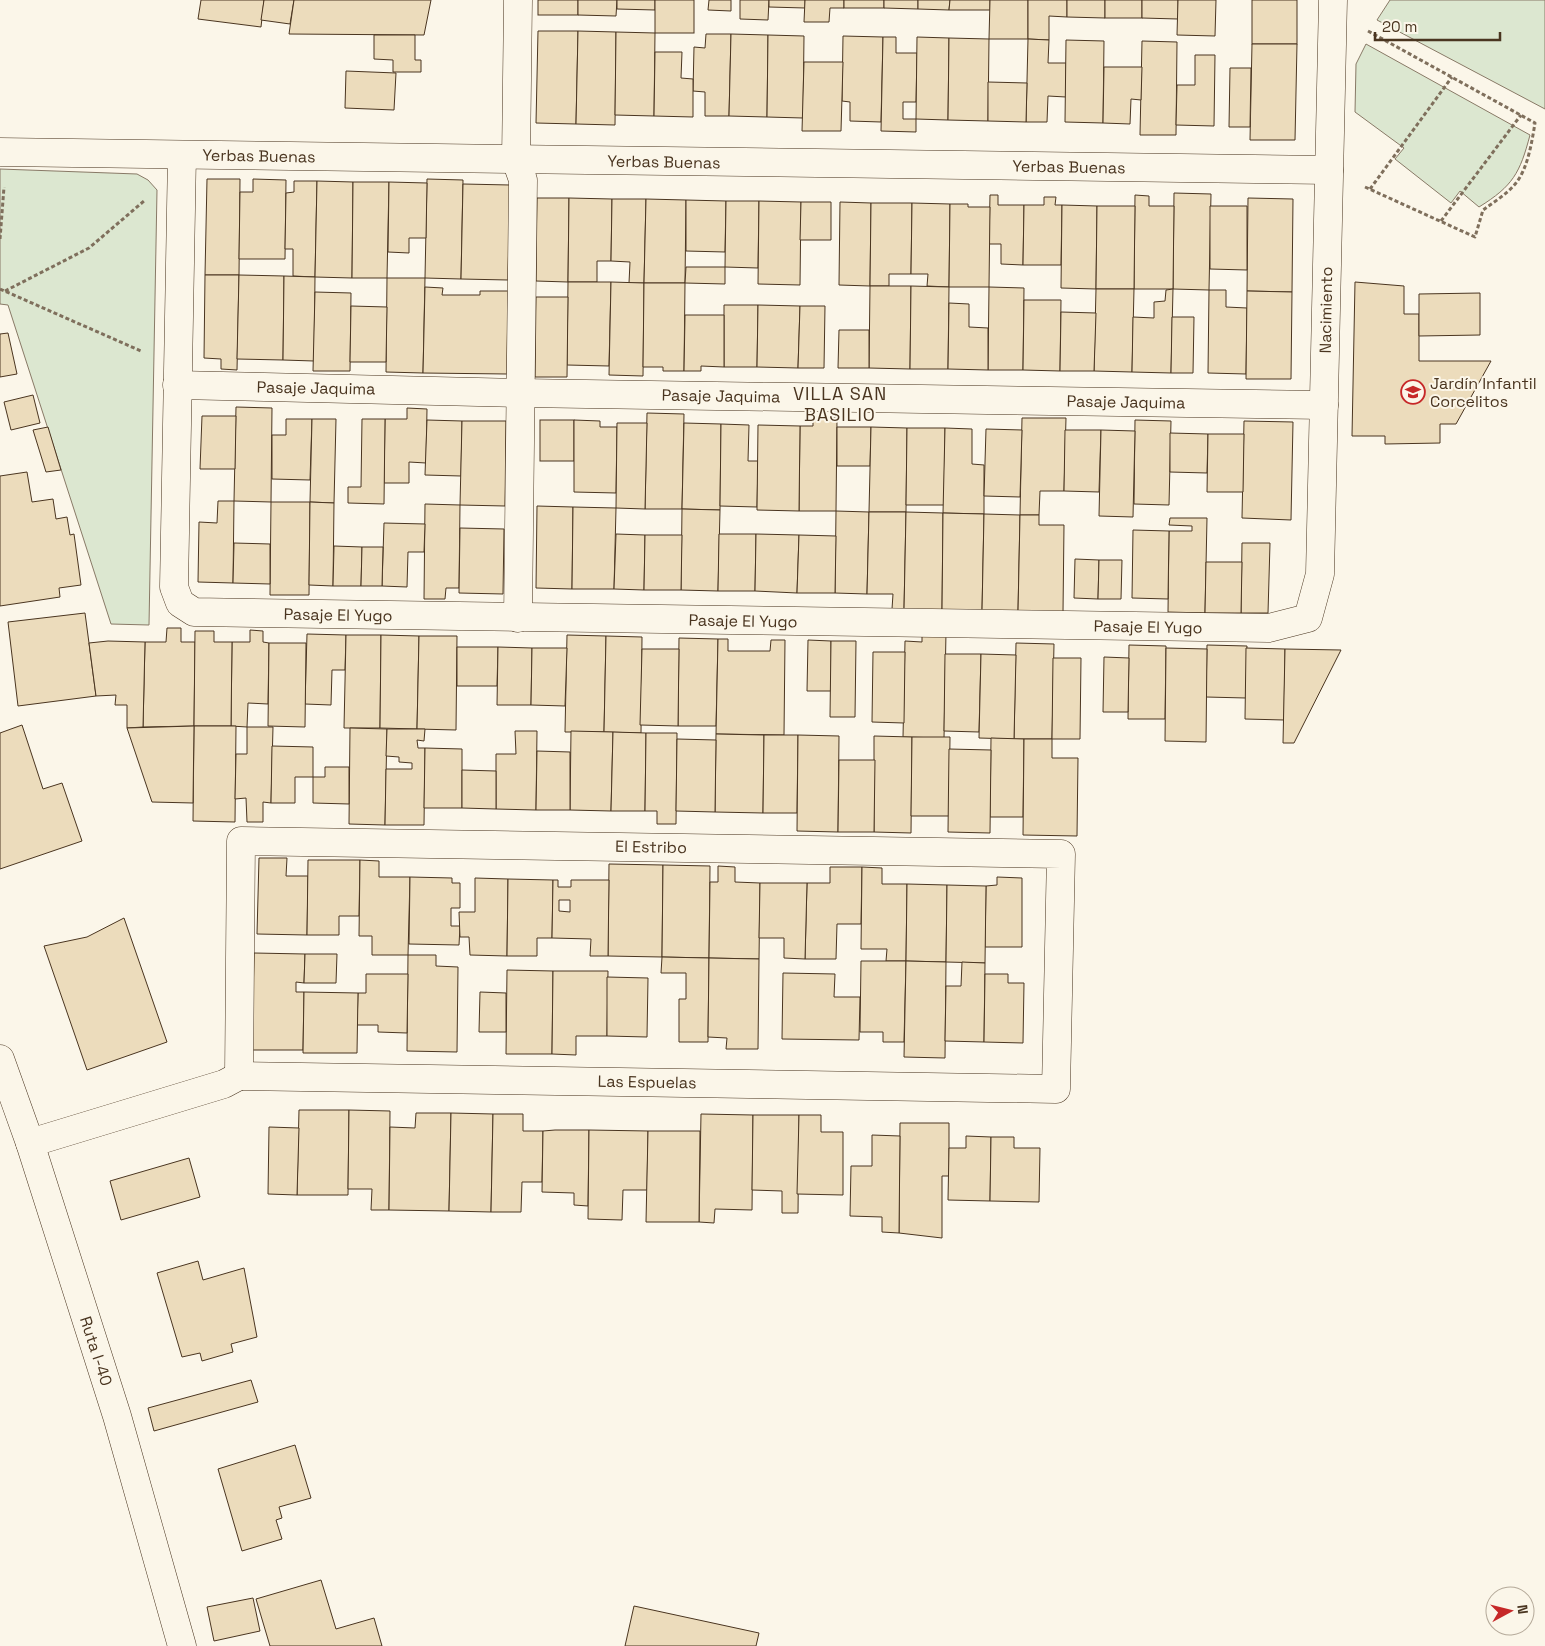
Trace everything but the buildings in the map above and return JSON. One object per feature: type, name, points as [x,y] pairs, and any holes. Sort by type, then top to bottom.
[{"type":"street","points":[[518,0],[516,160],[523,180],[518,618]]},
{"type":"street","name":"Nacimiento","points":[[1308,618],[1320,574],[1332,6]]},
{"type":"street","name":"Yerbas Buenas","points":[[1,152],[1329,170]]},
{"type":"street","points":[[178,385],[182,155]]},
{"type":"street","name":"Pasaje Jaquima","points":[[178,385],[521,393],[1324,405]]},
{"type":"street","name":"Pasaje El Yugo","points":[[178,385],[174,587],[180,603],[194,612],[1269,628],[1308,618]]},
{"type":"street","name":"El Estribo","points":[[238,1076],[241,841],[1061,854],[1056,1089]]},
{"type":"street","name":"Ruta I-40","points":[[0,1059],[30,1143],[117,1416],[182,1646]]},
{"type":"street","points":[[30,1143],[224,1084],[238,1076]]},
{"type":"street","name":"Las Espuelas","points":[[238,1076],[1056,1089]]},
{"type":"path","points":[[1329,170],[1475,237],[1482,210],[1501,198],[1517,182],[1529,154],[1536,123],[1452,77],[1332,6]]},
{"type":"path","points":[[1370,188],[1452,77]]},
{"type":"path","points":[[1441,221],[1521,115]]},
{"type":"path","points":[[0,239],[6,169],[1,152]]},
{"type":"path","points":[[5,291],[90,248],[157,190],[182,155]]},
{"type":"path","points":[[0,290],[154,357],[178,385]]},
{"type":"green space","points":[[1390,0],[1545,0],[1545,109],[1377,20]]},
{"type":"green space","points":[[1366,44],[1530,135],[1523,159],[1514,177],[1500,192],[1479,207],[1460,191],[1451,203],[1395,159],[1404,148],[1355,112],[1356,64]]},
{"type":"green space","points":[[0,169],[137,174],[148,180],[157,190],[149,625],[111,624],[8,305],[0,304]]},
{"type":"place","name":"Jardín Infantil Corcelitos","points":[[1413,392]]},
{"type":"district","name":"VILLA SAN BASILIO","points":[[840,403]]}]
